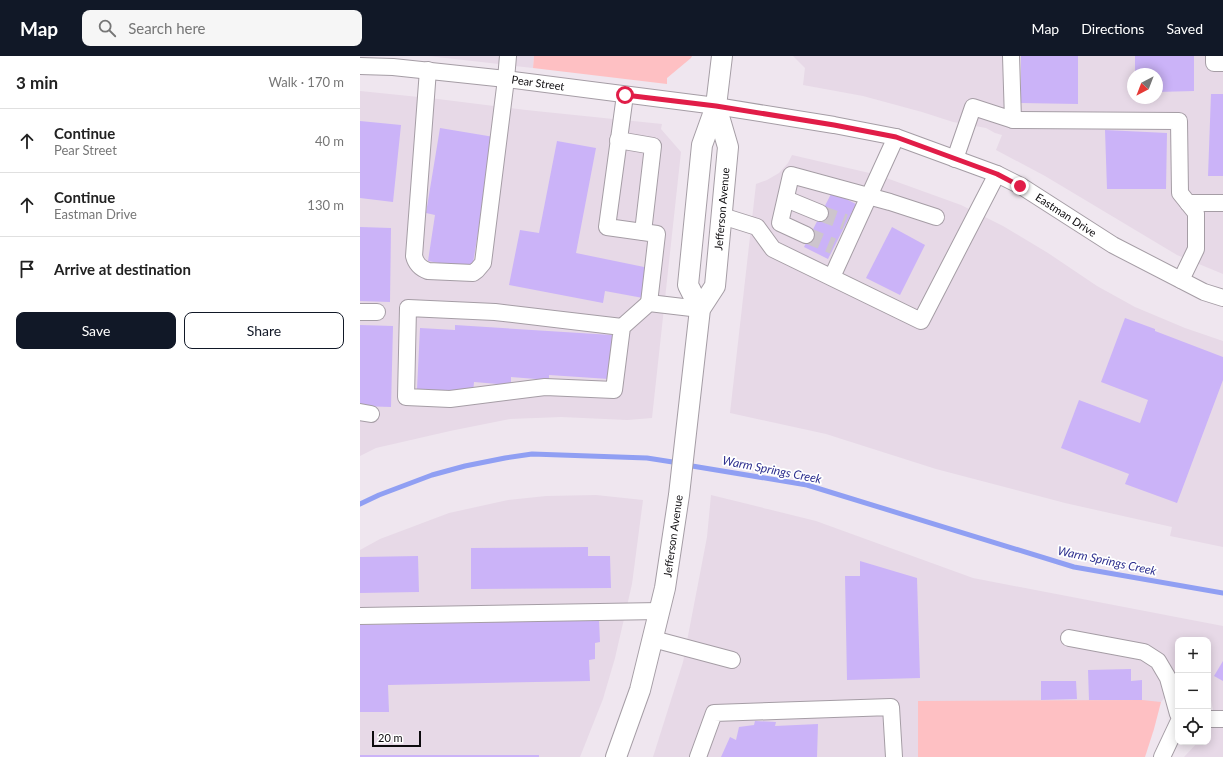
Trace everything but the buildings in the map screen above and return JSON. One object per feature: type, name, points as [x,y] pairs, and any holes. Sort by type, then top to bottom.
[{"type":"main road","name":"Jefferson Avenue","points":[[700,309],[688,285],[702,144],[716,106],[722,56]]},
{"type":"main road","name":"Jefferson Avenue","points":[[620,756],[640,690],[665,588],[679,495],[700,309],[715,286],[728,147],[716,106]]},
{"type":"street","points":[[428,70],[414,256],[416,263],[423,269],[473,273],[483,263],[508,56]]},
{"type":"street","points":[[1011,56],[1013,120]]},
{"type":"street","points":[[1214,56],[1214,63],[1223,63]]},
{"type":"street","name":"Pear Street","points":[[360,66],[393,66],[412,62],[428,70],[506,78],[716,106]]},
{"type":"street","points":[[622,327],[495,312],[408,308],[406,397],[450,399],[545,387],[614,390],[622,327],[649,303],[657,234],[607,227],[625,95]]},
{"type":"street","name":"Eastman Drive","points":[[716,106],[834,125],[896,137],[955,158],[997,174],[1020,186],[1113,245],[1204,292],[1223,298]]},
{"type":"street","points":[[955,158],[973,107],[1013,120],[1179,122],[1180,192],[1196,213],[1196,249],[1181,280]]},
{"type":"street","points":[[832,277],[838,248],[850,224],[869,196],[896,137]]},
{"type":"street","points":[[618,140],[653,146],[643,232]]},
{"type":"street","points":[[722,216],[757,227],[773,249],[921,321],[997,174]]},
{"type":"street","points":[[806,234],[780,223],[791,175],[890,202],[936,217]]},
{"type":"street","points":[[786,199],[820,212]]},
{"type":"street","points":[[1188,203],[1223,203]]},
{"type":"street","points":[[649,303],[700,309]]},
{"type":"street","points":[[360,312],[377,312]]},
{"type":"street","points":[[360,616],[660,611]]},
{"type":"street","points":[[1069,638],[1144,652],[1158,661],[1168,678],[1177,709]]},
{"type":"street","points":[[653,639],[732,660]]},
{"type":"street","points":[[698,757],[714,713],[891,706],[894,757]]},
{"type":"street","points":[[1211,719],[1223,718]]},
{"type":"street","points":[[1162,757],[1175,729]]},
{"type":"shaded area","points":[[428,56],[534,56],[533,68]]},
{"type":"shaded area","points":[[534,56],[692,56],[667,78],[667,84],[533,68]]},
{"type":"shaded area","points":[[793,56],[1223,56],[1223,274],[1177,255],[1045,176],[996,150],[1002,135],[986,128],[953,122],[863,96],[803,85],[805,68]]},
{"type":"shaded area","points":[[360,91],[662,124],[661,129],[681,152],[652,418],[627,420],[561,417],[510,419],[376,448],[360,456]]},
{"type":"shaded area","points":[[792,155],[878,175],[961,205],[1003,226],[1048,253],[1097,286],[1135,307],[1185,328],[1223,341],[1223,547],[1170,536],[1172,527],[1065,503],[936,469],[826,434],[730,413],[756,184],[779,173],[788,163]]},
{"type":"shaded area","points":[[596,495],[643,500],[632,584],[615,658],[603,699],[580,757],[360,757],[360,550],[380,539],[449,513],[508,500],[546,496]]},
{"type":"shaded area","points":[[711,495],[816,521],[973,578],[1223,626],[1223,757],[1184,757],[1195,745],[1211,745],[1211,729],[1216,724],[1211,700],[1211,637],[1175,637],[1175,689],[1171,690],[1161,702],[919,701],[918,757],[653,757],[683,662],[707,537]]},
{"type":"shaded area","points":[[1142,700],[1161,702],[1145,757],[918,757],[918,701]]},
{"type":"waterway","name":"Warm Springs Creek","points":[[360,504],[379,495],[432,475],[465,466],[532,454],[647,458],[679,463]]},
{"type":"waterway","name":"Warm Springs Creek","points":[[686,465],[807,485],[1074,567],[1223,593]]},
{"type":"tunnel","points":[[820,213],[845,222]]},
{"type":"tunnel","points":[[806,235],[833,246]]},
{"type":"route","points":[[625,95],[716,106],[834,125],[896,137],[997,174],[1020,186]]}]
